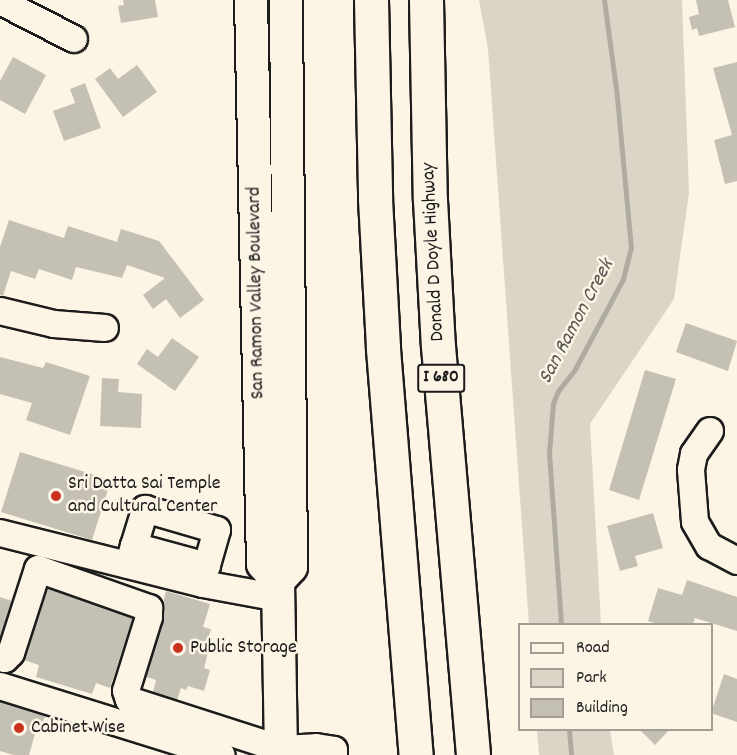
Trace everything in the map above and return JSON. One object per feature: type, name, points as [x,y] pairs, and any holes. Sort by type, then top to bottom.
[{"type":"highway","points":[[371,0],[375,199],[383,349],[416,755]]},
{"type":"highway","name":"Donald D Doyle Highway","points":[[426,0],[430,200],[438,346],[473,755]]},
{"type":"main road","name":"San Ramon Valley Boulevard","points":[[251,0],[264,564],[278,589],[281,752]]},
{"type":"main road","name":"San Ramon Valley Boulevard","points":[[278,589],[291,567],[286,0]]},
{"type":"street","points":[[0,1],[74,39]]},
{"type":"street","points":[[0,311],[54,324],[105,328]]},
{"type":"street","points":[[710,431],[694,454],[691,470],[694,522],[709,546],[737,561]]},
{"type":"street","points":[[0,533],[46,544],[131,556],[207,566],[217,530],[145,509],[131,556]]},
{"type":"street","points":[[0,657],[5,659],[11,653],[46,544]]},
{"type":"street","points":[[131,556],[203,584],[278,589]]},
{"type":"street","points":[[38,569],[149,608],[149,617],[126,691],[129,699],[189,733],[222,755]]},
{"type":"street","points":[[0,687],[189,733],[281,752],[316,747],[333,750],[334,755]]},
{"type":"green space","points":[[479,0],[682,0],[689,193],[674,299],[590,424],[601,623],[529,623],[488,49]]},
{"type":"green space","points":[[537,731],[610,731],[614,755],[539,755]]},
{"type":"building","points":[[123,0],[155,0],[158,17],[121,23],[118,6],[124,5]]},
{"type":"building","points":[[696,0],[728,0],[735,27],[699,36],[697,28],[692,30],[689,17],[699,14]]},
{"type":"building","points":[[13,57],[46,75],[25,114],[0,100],[0,81]]},
{"type":"building","points":[[737,62],[737,181],[725,184],[714,140],[732,135],[713,68]]},
{"type":"building","points":[[137,65],[157,92],[123,117],[95,79],[110,68],[118,79]]},
{"type":"building","points":[[85,83],[101,128],[64,141],[53,111],[75,103],[70,89]]},
{"type":"building","points":[[9,220],[64,238],[68,226],[117,242],[121,229],[159,241],[204,300],[180,318],[166,299],[153,309],[143,295],[165,278],[127,265],[122,278],[76,267],[72,280],[39,269],[35,279],[11,271],[3,296],[0,295],[0,247]]},
{"type":"building","points":[[686,323],[737,341],[728,371],[676,352]]},
{"type":"building","points":[[172,338],[199,357],[175,391],[137,364],[147,349],[158,357]]},
{"type":"building","points":[[0,357],[43,368],[46,362],[90,376],[70,435],[26,420],[32,403],[0,394]]},
{"type":"building","points":[[645,370],[676,379],[639,500],[609,490]]},
{"type":"building","points":[[102,378],[119,379],[118,392],[142,394],[141,428],[100,426]]},
{"type":"building","name":"Sri Datta Sai Temple and Cultural Center","points":[[20,452],[111,480],[92,540],[1,512]]},
{"type":"building","points":[[653,513],[663,548],[635,556],[638,566],[620,571],[607,526]]},
{"type":"building","points":[[687,580],[737,597],[737,631],[695,618],[693,623],[648,621],[658,588],[682,595]]},
{"type":"building","points":[[48,588],[133,618],[110,688],[96,683],[92,694],[36,677],[39,665],[24,660]]},
{"type":"building","name":"Public Storage","points":[[166,591],[210,604],[203,627],[211,629],[205,648],[209,649],[204,668],[210,670],[204,691],[188,686],[186,690],[181,688],[177,700],[153,692],[156,680],[146,677],[163,621]]},
{"type":"building","points":[[0,597],[12,601],[0,638]]},
{"type":"building","points":[[724,674],[737,679],[737,722],[713,714]]},
{"type":"building","name":"Cabinet Wise","points":[[0,702],[45,716],[41,728],[37,727],[29,755],[14,755],[0,751]]},
{"type":"building","points":[[641,731],[668,731],[655,745]]},
{"type":"waterway","name":"San Ramon Creek","points":[[561,623],[549,453],[553,403],[558,391],[575,369],[623,279],[631,248],[617,96],[604,0]]},
{"type":"waterway","name":"San Ramon Creek","points":[[569,731],[571,755]]},
{"type":"place","name":"Sri Datta Sai Temple and Cultural Center","points":[[56,496]]},
{"type":"place","name":"Public Storage","points":[[178,648]]},
{"type":"place","name":"Cabinet Wise","points":[[19,728]]}]
